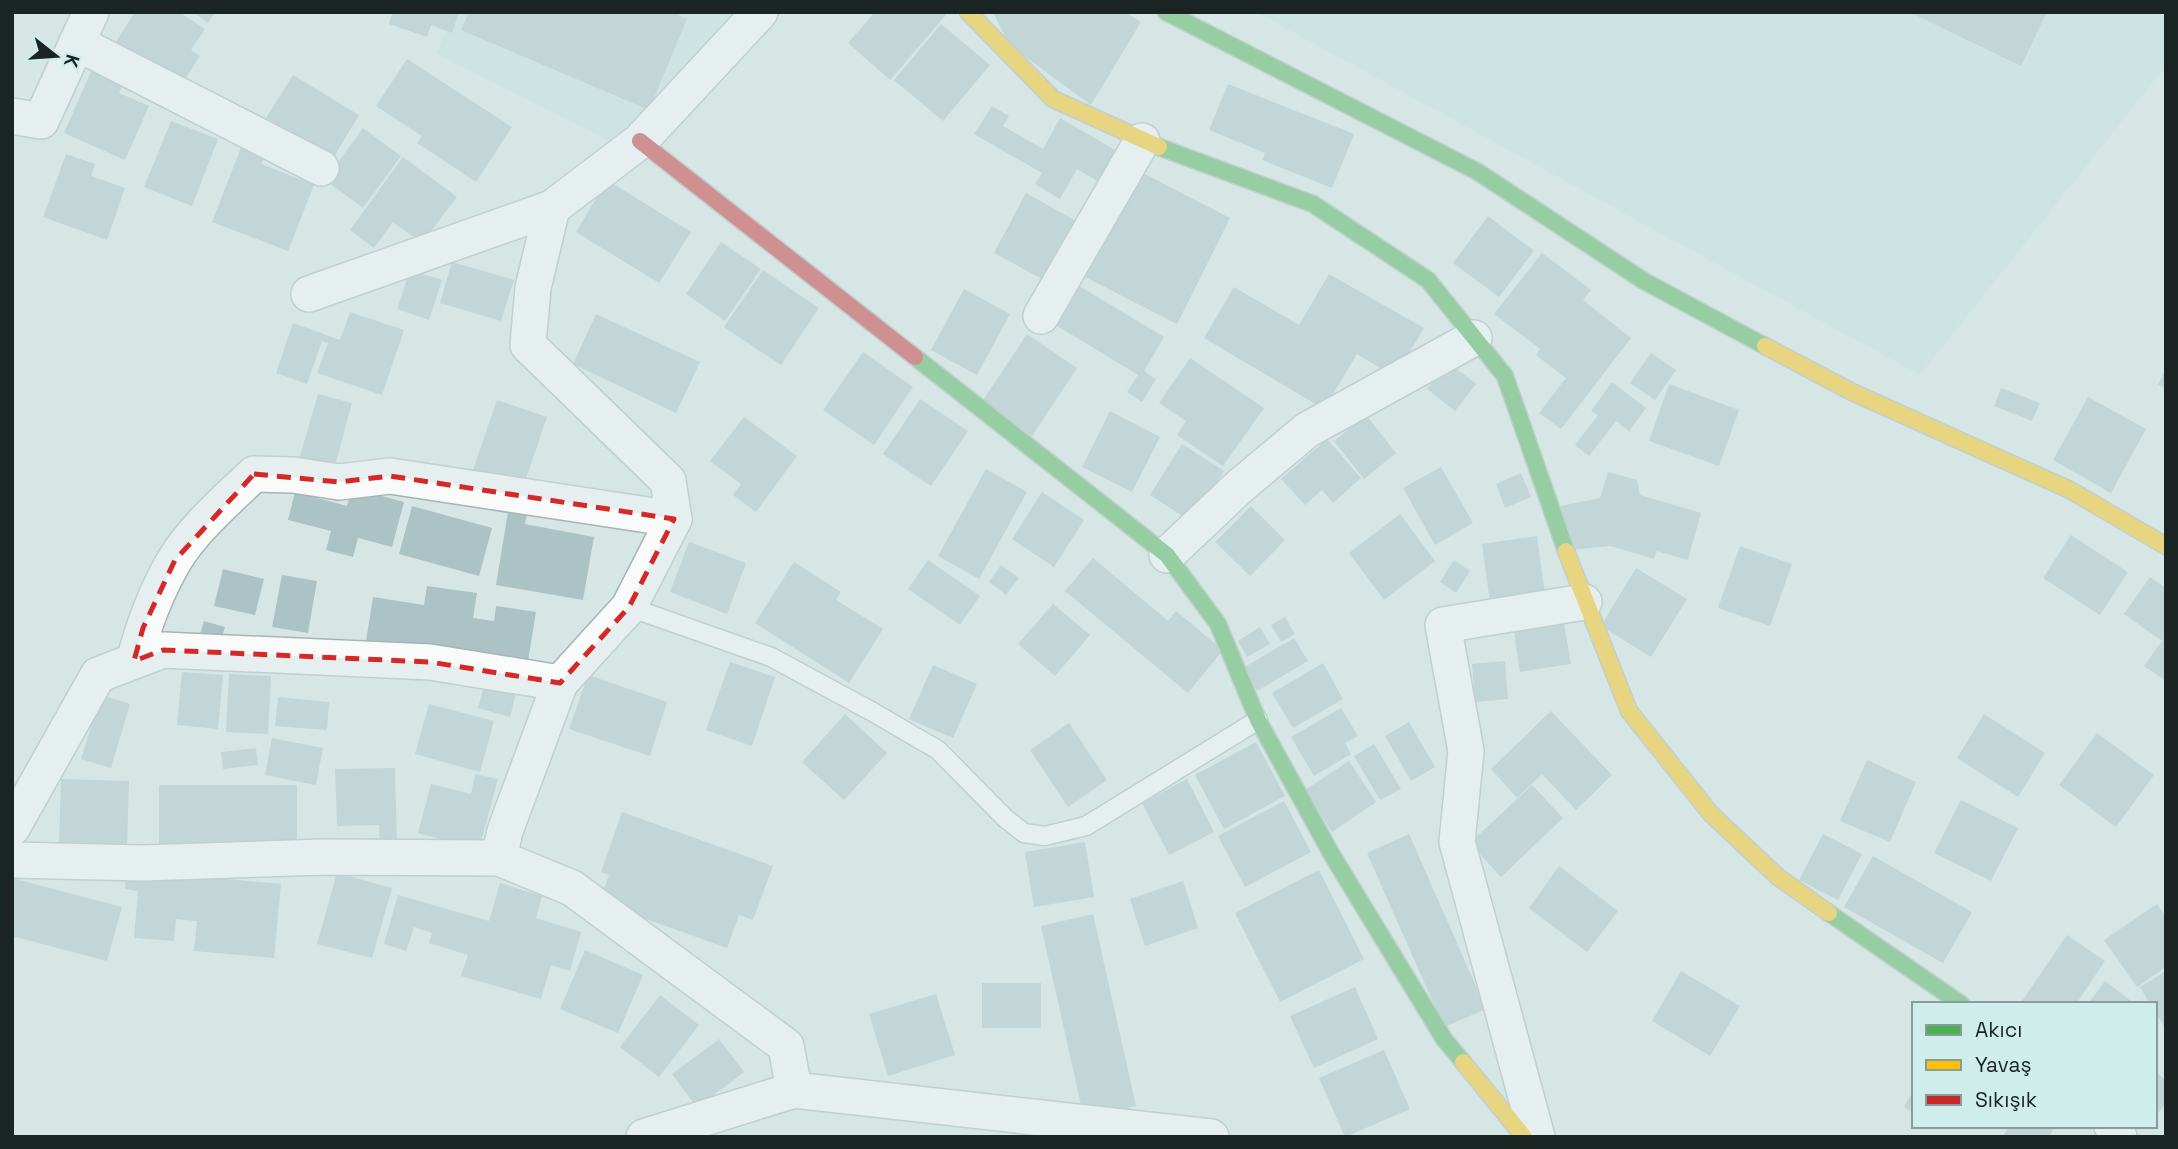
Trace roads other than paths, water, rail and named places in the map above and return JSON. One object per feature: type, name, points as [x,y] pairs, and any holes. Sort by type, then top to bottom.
[{"type":"street","points":[[12,116],[41,121],[91,12]]},
{"type":"street","points":[[309,294],[552,208],[640,141],[760,12]]},
{"type":"street","points":[[968,12],[1053,99],[1142,141],[1313,204],[1428,280],[1505,376],[1584,603],[1629,710],[1711,814],[1778,877],[1958,1002]]},
{"type":"street","points":[[1166,12],[1478,172],[1644,281],[1698,310],[1852,392],[2070,490],[2166,546]]},
{"type":"street","points":[[77,43],[321,169]]},
{"type":"street","points":[[640,141],[1167,555],[1218,624],[1258,720],[1332,855],[1444,1039],[1524,1137]]},
{"type":"street","points":[[1041,316],[1142,141]]},
{"type":"street","points":[[499,858],[505,831],[561,683],[629,607],[674,519],[668,481],[528,345],[533,289],[552,208]]},
{"type":"street","points":[[1167,555],[1239,487],[1307,430],[1474,338]]},
{"type":"street","points":[[134,661],[143,628],[175,560],[214,514],[254,474],[293,475],[339,482],[390,476],[674,519]]},
{"type":"street","points":[[1537,1137],[1457,842],[1466,751],[1443,625],[1584,603]]},
{"type":"street","points":[[12,828],[98,675],[163,650],[430,662],[561,683]]},
{"type":"street","points":[[12,860],[143,863],[323,857],[499,858],[572,888],[786,1046],[794,1090]]},
{"type":"street","points":[[644,1137],[794,1090],[1211,1137]]},
{"type":"lane","points":[[629,607],[771,657],[872,711],[938,750],[1005,818],[1024,832],[1034,834],[1062,834],[1086,826],[1258,720]]}]
